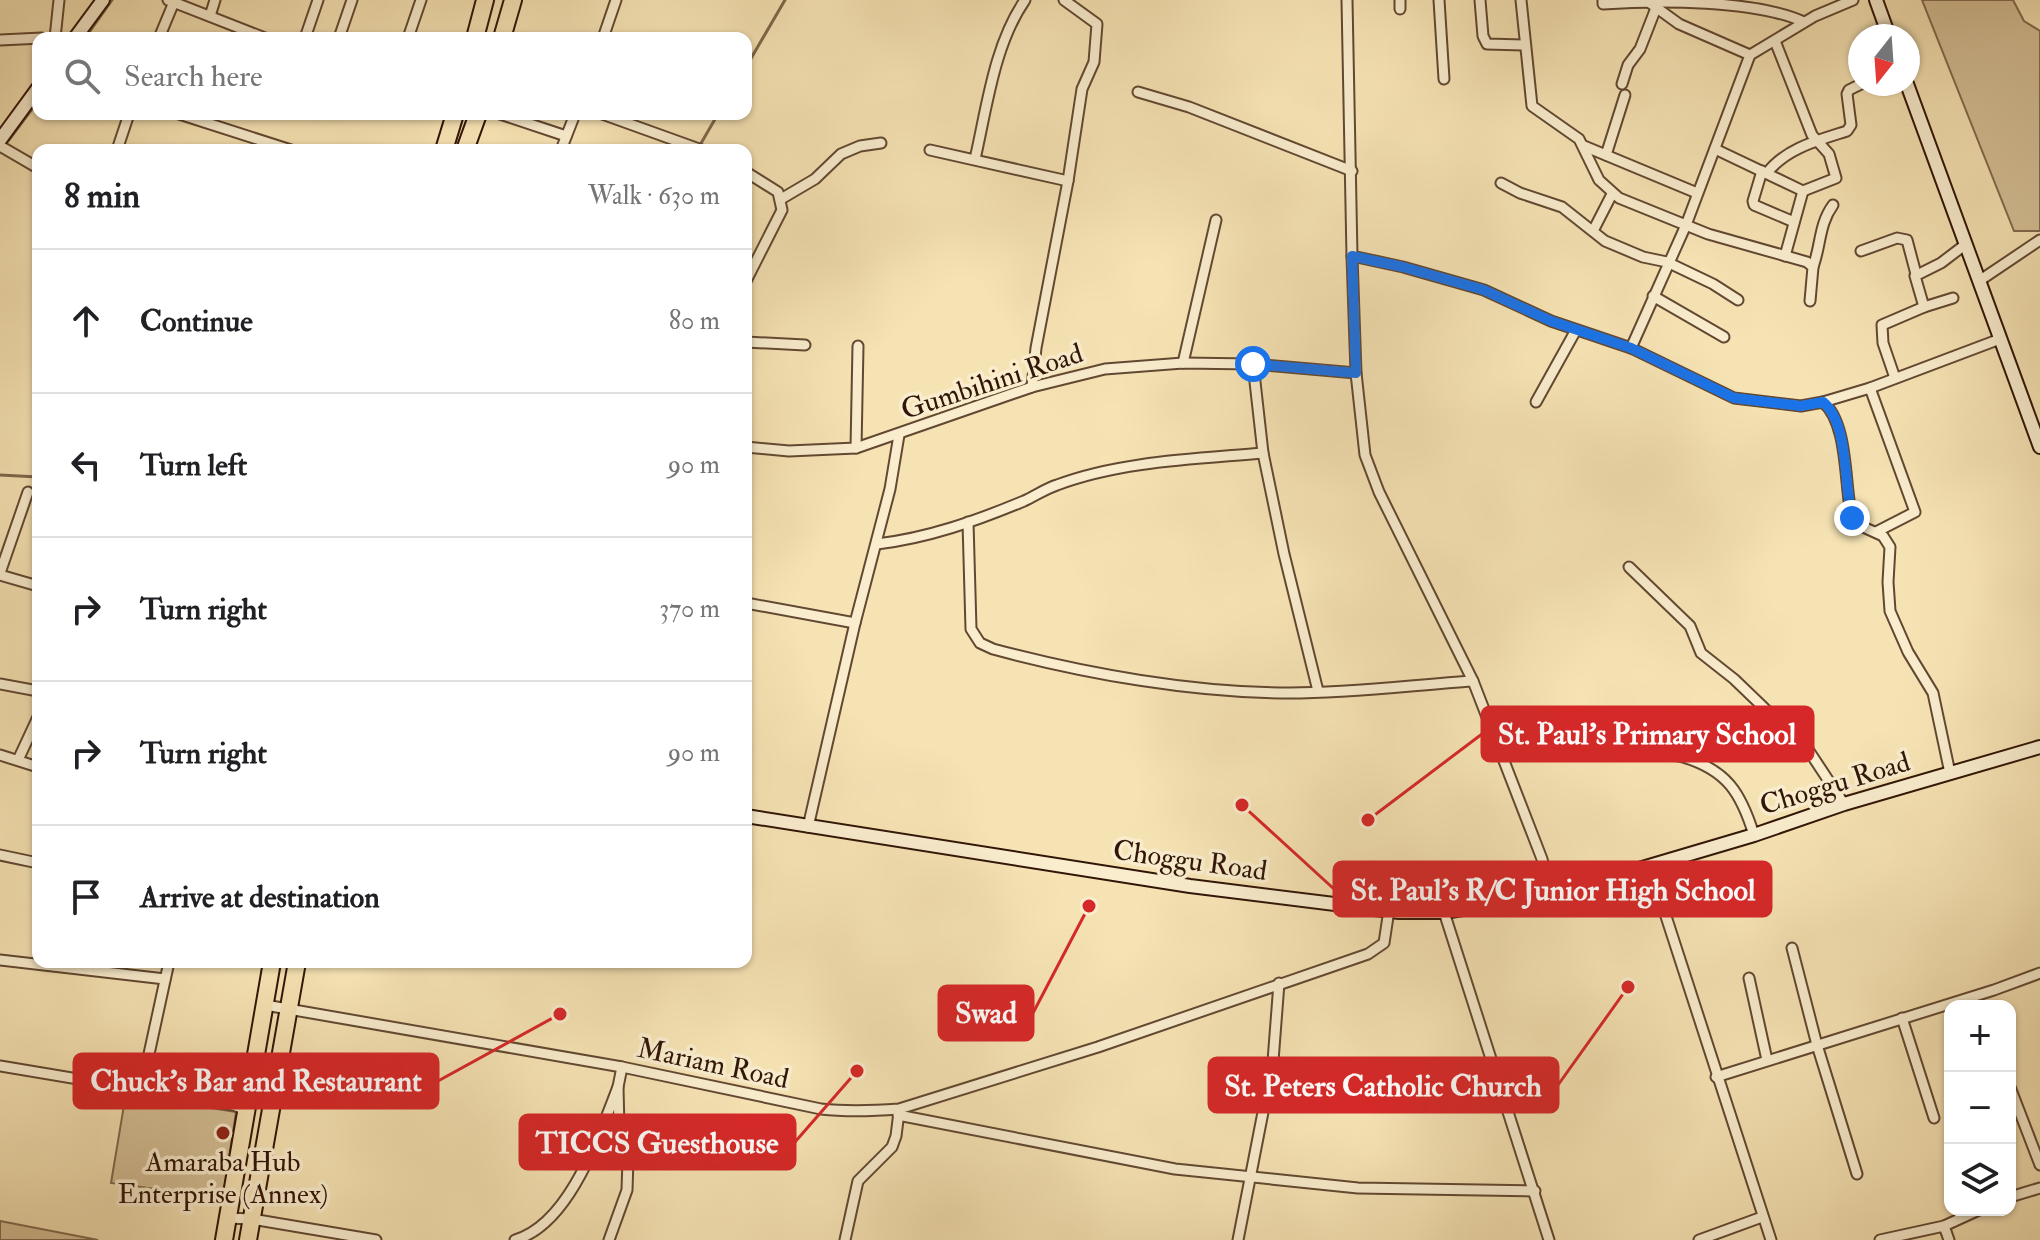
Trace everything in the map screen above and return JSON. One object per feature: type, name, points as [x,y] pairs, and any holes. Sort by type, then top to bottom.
[{"type":"highway","points":[[477,32],[485,0]]},
{"type":"highway","points":[[504,32],[513,0]]},
{"type":"highway","points":[[446,144],[453,120]]},
{"type":"highway","points":[[467,144],[476,120]]},
{"type":"highway","points":[[224,1240],[271,968]]},
{"type":"highway","points":[[248,1240],[296,968]]},
{"type":"main road","points":[[79,32],[103,0]]},
{"type":"main road","points":[[1876,0],[1885,24]]},
{"type":"main road","points":[[0,140],[32,96]]},
{"type":"main road","points":[[1911,96],[2040,447]]},
{"type":"main road","name":"Choggu Road","points":[[752,817],[1174,884],[1389,910],[1444,912],[1551,895],[2040,747]]},
{"type":"street","points":[[56,32],[59,0]]},
{"type":"street","points":[[210,16],[215,0]]},
{"type":"street","points":[[307,32],[318,0]]},
{"type":"street","points":[[341,32],[352,0]]},
{"type":"street","points":[[410,32],[421,0]]},
{"type":"street","points":[[605,32],[616,0]]},
{"type":"street","points":[[975,159],[990,91],[1011,20],[1025,0]]},
{"type":"street","points":[[1032,387],[1036,348],[1082,89],[1094,62],[1097,24],[1064,0]]},
{"type":"street","points":[[1347,0],[1356,373],[1365,455],[1379,492],[1473,681],[1542,859],[1551,895]]},
{"type":"street","points":[[1439,0],[1444,79]]},
{"type":"street","points":[[1480,0],[1483,36],[1487,44],[1523,45]]},
{"type":"street","points":[[1521,0],[1523,45],[1532,106],[1579,139],[1599,180],[1612,194],[1686,225],[1807,262],[1813,267]]},
{"type":"street","points":[[1603,0],[1603,4],[1646,0],[1723,2],[1789,14],[1804,22]]},
{"type":"street","points":[[1646,0],[1679,24],[1750,55]]},
{"type":"street","points":[[1631,348],[1686,225],[1750,55],[1804,22],[1853,0]]},
{"type":"street","points":[[161,32],[171,1],[250,32]]},
{"type":"street","points":[[1622,84],[1656,8]]},
{"type":"street","points":[[0,40],[32,38]]},
{"type":"street","points":[[1715,149],[1803,191],[1836,178],[1829,154],[1816,140],[1775,41]]},
{"type":"street","points":[[1138,92],[1189,107],[1352,171]]},
{"type":"street","points":[[1794,222],[1754,205],[1764,172],[1779,159],[1816,140],[1847,131],[1851,125],[1848,92]]},
{"type":"street","points":[[1606,155],[1625,95]]},
{"type":"street","points":[[119,144],[127,120]]},
{"type":"street","points":[[198,120],[272,144]]},
{"type":"street","points":[[518,120],[566,136]]},
{"type":"street","points":[[563,144],[573,120]]},
{"type":"street","points":[[619,120],[686,144]]},
{"type":"street","points":[[781,199],[815,179],[841,154],[860,146],[881,143]]},
{"type":"street","points":[[0,146],[32,165]]},
{"type":"street","points":[[1584,146],[1697,193]]},
{"type":"street","points":[[930,150],[1068,181]]},
{"type":"street","points":[[752,176],[778,192],[782,210],[752,269]]},
{"type":"street","points":[[1501,183],[1562,207],[1605,241],[1667,262],[1738,300]]},
{"type":"street","points":[[1785,256],[1803,191]]},
{"type":"street","points":[[1593,231],[1612,194]]},
{"type":"street","points":[[1810,301],[1821,228],[1833,205]]},
{"type":"street","points":[[1183,363],[1216,220]]},
{"type":"street","points":[[1861,251],[1897,238],[1907,240],[1924,307]]},
{"type":"street","points":[[1979,281],[2040,240]]},
{"type":"street","points":[[1916,274],[1941,263],[1966,244]]},
{"type":"street","points":[[1352,256],[1484,290],[1576,330],[1631,348],[1734,398],[1801,406],[1823,402],[1870,388],[2000,339]]},
{"type":"street","points":[[1653,296],[1724,337]]},
{"type":"street","points":[[1895,378],[1883,343],[1882,325],[1953,298]]},
{"type":"street","points":[[1536,402],[1576,330]]},
{"type":"street","points":[[752,342],[805,345]]},
{"type":"street","points":[[856,448],[854,420],[858,346]]},
{"type":"street","name":"Gumbihini Road","points":[[752,448],[789,451],[856,448],[1032,387],[1105,369],[1183,363],[1253,364],[1356,373]]},
{"type":"street","points":[[1253,364],[1263,453],[1318,691]]},
{"type":"street","points":[[1870,388],[1915,512],[1876,532]]},
{"type":"street","points":[[1823,402],[1832,409],[1838,426],[1852,518],[1883,536],[1890,547],[1890,611],[1908,652],[1933,693],[1950,773]]},
{"type":"street","points":[[808,827],[855,623],[890,489],[899,435]]},
{"type":"street","points":[[877,544],[941,532],[1056,485],[1094,474],[1263,453]]},
{"type":"street","points":[[28,492],[0,574],[32,584]]},
{"type":"street","points":[[968,522],[971,629],[980,643],[1034,660],[1120,677],[1252,692],[1473,681]]},
{"type":"street","points":[[1629,567],[1690,626],[1701,653],[1734,679],[1809,751],[1844,804]]},
{"type":"street","points":[[752,604],[855,623]]},
{"type":"street","points":[[0,684],[32,690]]},
{"type":"street","points":[[1632,728],[1650,750],[1699,762],[1730,784],[1745,808],[1754,835]]},
{"type":"street","points":[[18,760],[32,730]]},
{"type":"street","points":[[0,755],[32,765]]},
{"type":"street","points":[[0,855],[32,862]]},
{"type":"street","points":[[1650,867],[1771,1240]]},
{"type":"street","name":"Mariam Road","points":[[265,1005],[622,1067],[821,1109],[899,1112],[1222,1006],[1279,983],[1368,954],[1384,943],[1389,910]]},
{"type":"street","points":[[1444,912],[1549,1240]]},
{"type":"street","points":[[1792,948],[1817,1045],[1857,1174]]},
{"type":"street","points":[[0,960],[32,964]]},
{"type":"street","points":[[69,968],[165,979]]},
{"type":"street","points":[[146,1092],[149,1054],[168,968]]},
{"type":"street","points":[[1980,1000],[2040,973]]},
{"type":"street","points":[[1749,978],[1767,1060]]},
{"type":"street","points":[[1238,1240],[1273,1061],[1279,983]]},
{"type":"street","points":[[1716,1077],[1902,1018],[1944,1009]]},
{"type":"street","points":[[1902,1018],[1934,1118]]},
{"type":"street","points":[[0,1066],[233,1105],[247,1110]]},
{"type":"street","points":[[520,1239],[554,1215],[571,1190],[598,1138],[618,1087],[622,1067]]},
{"type":"street","points":[[609,1240],[627,1190],[628,1159],[619,1128],[618,1087]]},
{"type":"street","points":[[2016,1103],[2040,1165]]},
{"type":"street","points":[[845,1240],[858,1181],[892,1147],[899,1112],[1138,1163],[1358,1188],[1535,1191]]},
{"type":"street","points":[[2016,1195],[2040,1188]]},
{"type":"street","points":[[1880,1240],[1944,1226],[1966,1216]]},
{"type":"street","points":[[1699,1240],[1762,1217]]},
{"type":"street","points":[[227,1218],[252,1219],[376,1240]]},
{"type":"street","points":[[1944,1226],[1949,1240]]},
{"type":"street","points":[[520,1239],[538,1240]]},
{"type":"shaded area","points":[[1922,0],[2013,0],[2024,21],[2040,31],[2040,231],[2014,231]]},
{"type":"shaded area","points":[[125,1099],[236,1112],[223,1198],[111,1183]]},
{"type":"shaded area","points":[[0,1221],[98,1240],[0,1240]]},
{"type":"waterway","points":[[89,32],[112,0]]},
{"type":"waterway","points":[[752,57],[785,0]]},
{"type":"waterway","points":[[8,141],[32,109]]},
{"type":"waterway","points":[[701,144],[715,120]]},
{"type":"waterway","points":[[0,475],[32,477]]},
{"type":"place","name":"St. Paul's R/C Junior High School","points":[[1242,805]]},
{"type":"place","name":"St. Paul's Primary School","points":[[1368,820]]},
{"type":"place","name":"Swad","points":[[1089,906]]},
{"type":"place","name":"St. Peters Catholic Church","points":[[1628,987]]},
{"type":"place","name":"Chuck's Bar and Restaurant","points":[[560,1014]]},
{"type":"place","name":"TICCS Guesthouse","points":[[857,1071]]},
{"type":"place","name":"Amaraba Hub Enterprise (Annex)","points":[[223,1133]]},
{"type":"route","points":[[1253,364],[1356,373],[1352,256],[1403,267],[1484,290],[1551,321],[1631,348],[1679,374],[1734,398],[1801,406],[1823,402],[1832,409],[1838,426],[1852,518]]}]
